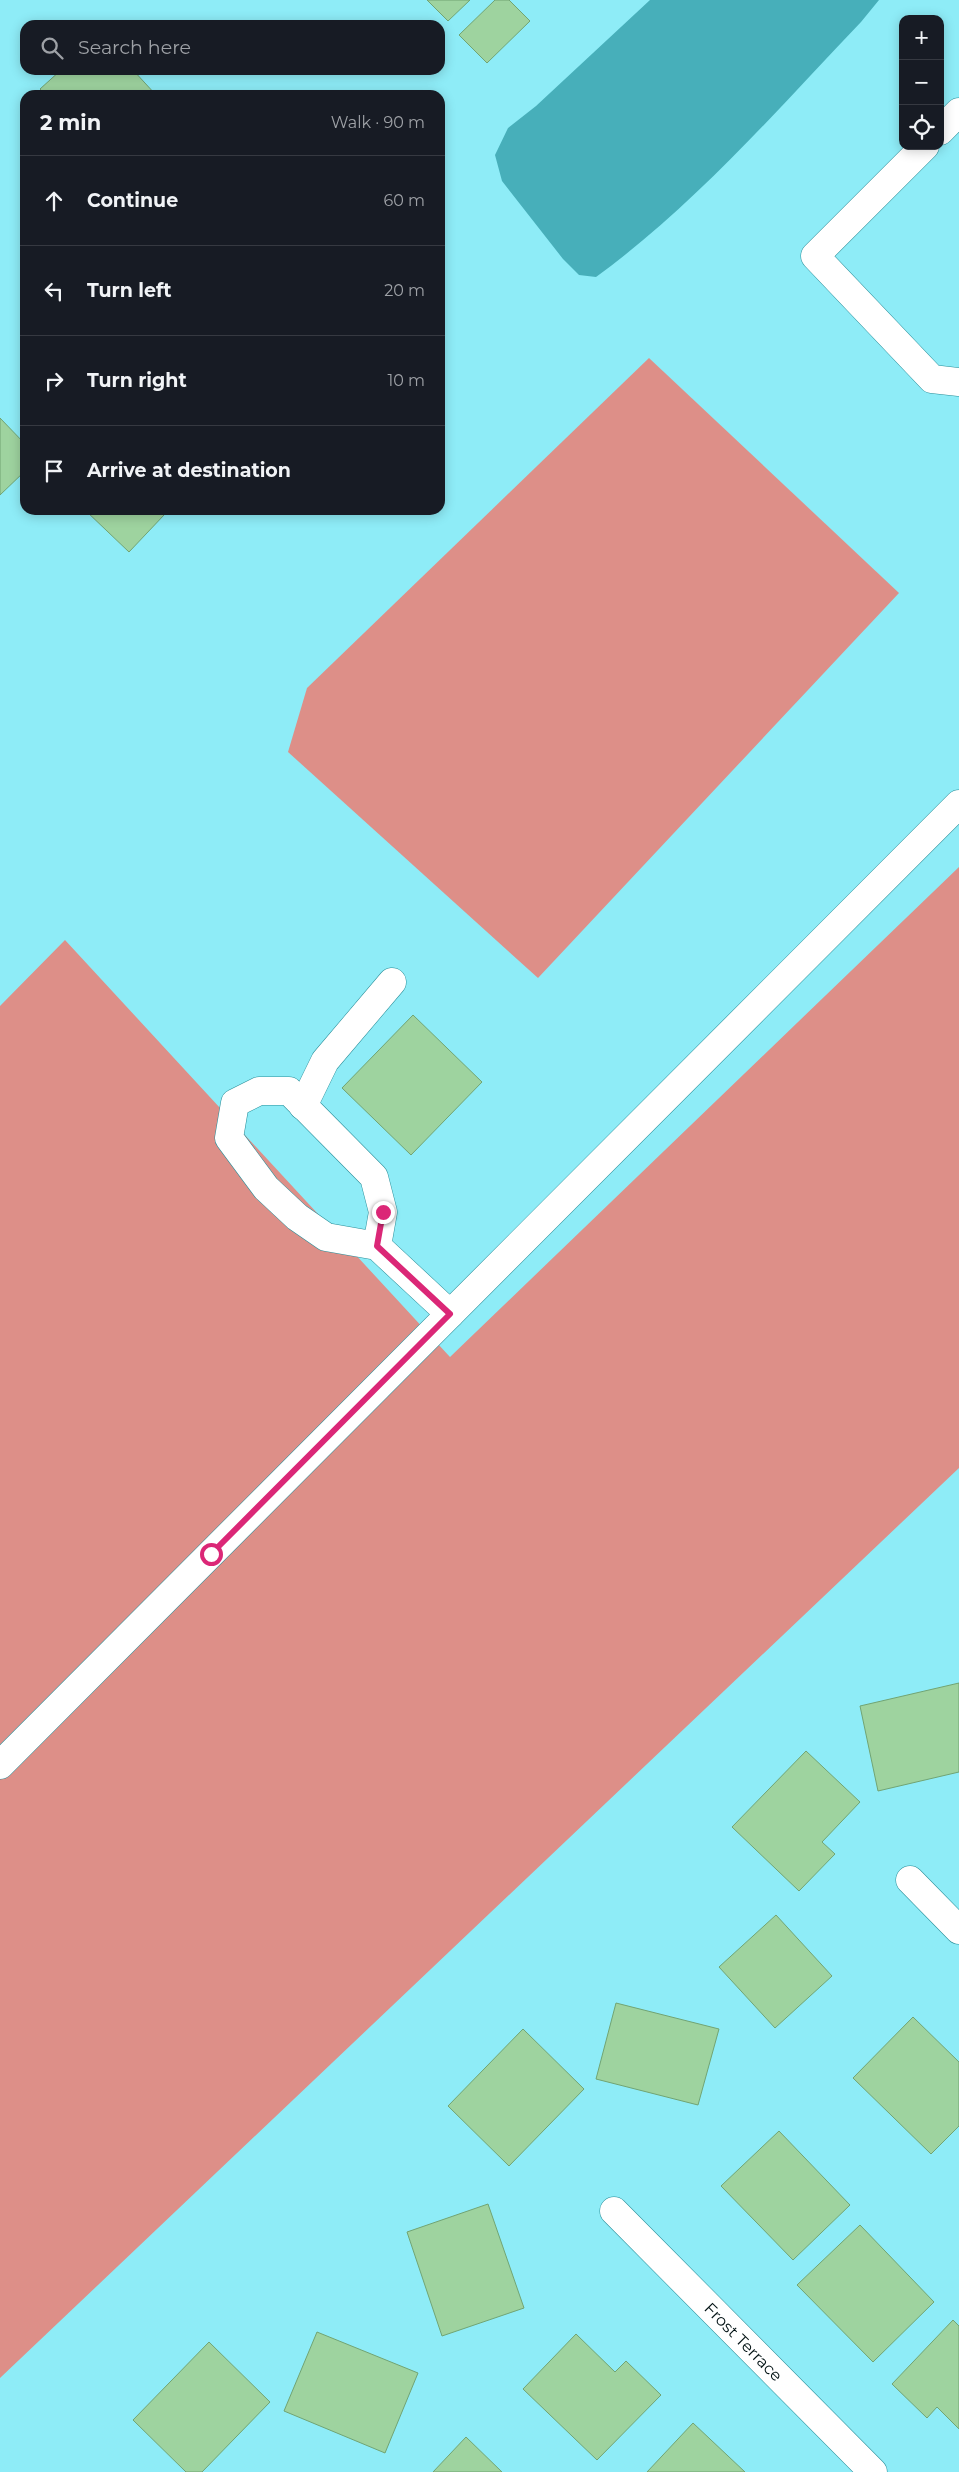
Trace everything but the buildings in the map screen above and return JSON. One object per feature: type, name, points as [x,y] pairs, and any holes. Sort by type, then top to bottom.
[{"type":"street","points":[[944,127],[959,112]]},
{"type":"street","points":[[921,150],[815,256],[932,379],[959,382]]},
{"type":"street","points":[[0,1765],[959,804]]},
{"type":"street","points":[[303,1106],[325,1060],[392,982]]},
{"type":"street","points":[[377,1246],[383,1212],[374,1177],[289,1091],[259,1091],[235,1103],[228,1138],[266,1188],[297,1217],[326,1237],[377,1246],[450,1314]]},
{"type":"street","points":[[910,1880],[959,1930]]},
{"type":"street","name":"Frost Terrace","points":[[614,2211],[873,2472]]},
{"type":"shaded area","points":[[649,358],[899,593],[538,978],[288,752],[307,688]]},
{"type":"shaded area","points":[[959,867],[959,1468],[0,2378],[0,1006],[65,940],[450,1357]]},
{"type":"water","points":[[650,0],[879,0],[861,22],[734,156],[701,188],[632,249],[596,277],[579,275],[563,259],[502,181],[495,155],[508,128],[536,106]]},
{"type":"route","points":[[211,1554],[450,1314],[377,1246],[383,1212]]}]
